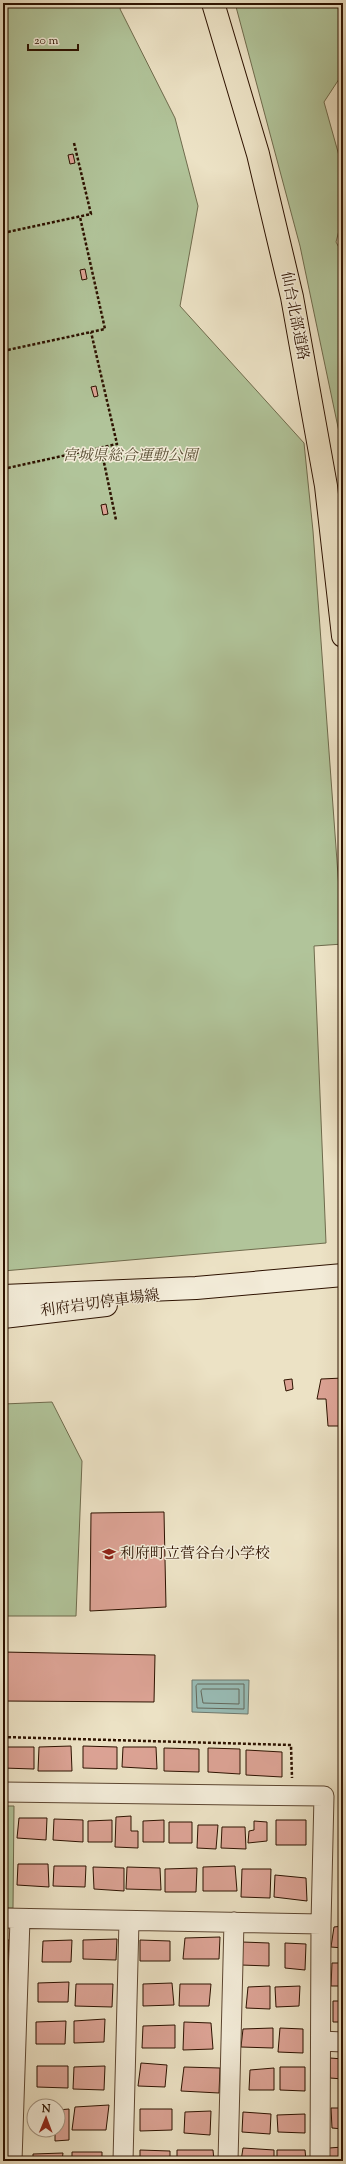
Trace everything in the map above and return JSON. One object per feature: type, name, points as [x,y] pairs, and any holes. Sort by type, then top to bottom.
[{"type":"highway","name":"仙台北部道路","points":[[213,3],[258,154],[292,297],[326,486],[343,636]]},
{"type":"main road","name":"利府岩切停車場線","points":[[3,1296],[196,1288],[343,1275]]},
{"type":"main road","name":"利府岩切停車場線","points":[[3,1317],[132,1302],[196,1288]]},
{"type":"street","points":[[3,1792],[324,1796],[321,1924],[320,2161]]},
{"type":"street","points":[[12,2161],[12,1919],[321,1924]]},
{"type":"street","points":[[123,2161],[129,1921]]},
{"type":"street","points":[[228,2161],[234,1922]]},
{"type":"street","points":[[321,2041],[343,2042]]},
{"type":"path","points":[[3,233],[91,214],[74,143]]},
{"type":"path","points":[[3,351],[105,329],[80,216]]},
{"type":"path","points":[[3,469],[117,444],[91,332]]},
{"type":"path","points":[[101,448],[116,520]]},
{"type":"path","points":[[3,1737],[291,1745],[293,1796]]},
{"type":"green space","name":"宮城県総合運動公園","points":[[3,3],[122,3],[120,9],[175,118],[198,206],[180,306],[304,443],[313,531],[343,944],[314,946],[326,1243],[3,1271]]},
{"type":"green space","points":[[235,3],[343,3],[343,73],[324,102],[343,170],[343,215],[336,242],[343,255],[343,451],[300,246]]},
{"type":"green space","points":[[52,1402],[82,1461],[76,1616],[3,1616],[3,1404]]},
{"type":"green space","points":[[3,1806],[14,1806],[13,1908],[3,1908]]},
{"type":"water","points":[[192,1680],[249,1680],[248,1714],[192,1712]]},
{"type":"building","points":[[73,154],[75,163],[70,164],[68,155]]},
{"type":"building","points":[[85,269],[87,279],[82,280],[80,270]]},
{"type":"building","points":[[96,386],[98,396],[94,397],[91,387]]},
{"type":"building","points":[[106,504],[108,514],[103,515],[101,505]]},
{"type":"building","points":[[343,1378],[343,1426],[328,1426],[326,1399],[317,1399],[321,1379]]},
{"type":"building","points":[[292,1379],[293,1389],[286,1391],[284,1380]]},
{"type":"building","points":[[164,1512],[166,1607],[90,1611],[91,1513]]},
{"type":"building","points":[[3,1652],[155,1655],[154,1702],[3,1701]]},
{"type":"building","points":[[71,1746],[72,1771],[38,1771],[39,1747]]},
{"type":"building","points":[[83,1746],[117,1747],[117,1769],[83,1768]]},
{"type":"building","points":[[3,1747],[34,1747],[34,1769],[3,1768]]},
{"type":"building","points":[[123,1747],[156,1747],[157,1769],[122,1767]]},
{"type":"building","points":[[164,1748],[199,1749],[199,1772],[164,1771]]},
{"type":"building","points":[[208,1748],[240,1749],[240,1774],[208,1772]]},
{"type":"building","points":[[246,1750],[282,1752],[282,1777],[246,1775]]},
{"type":"building","points":[[131,1816],[131,1831],[138,1831],[138,1848],[115,1847],[116,1817]]},
{"type":"building","points":[[19,1818],[47,1818],[46,1840],[17,1838]]},
{"type":"building","points":[[54,1819],[83,1820],[83,1842],[53,1840]]},
{"type":"building","points":[[112,1820],[112,1842],[88,1842],[88,1821]]},
{"type":"building","points":[[164,1820],[164,1842],[143,1842],[143,1821]]},
{"type":"building","points":[[276,1820],[306,1820],[306,1845],[276,1845]]},
{"type":"building","points":[[254,1821],[267,1822],[267,1841],[248,1843],[249,1831],[254,1830]]},
{"type":"building","points":[[169,1822],[192,1822],[192,1843],[169,1843]]},
{"type":"building","points":[[198,1825],[218,1825],[216,1849],[197,1848]]},
{"type":"building","points":[[222,1827],[245,1827],[246,1849],[221,1848]]},
{"type":"building","points":[[18,1864],[48,1864],[49,1887],[17,1885]]},
{"type":"building","points":[[54,1866],[86,1866],[85,1887],[53,1886]]},
{"type":"building","points":[[235,1866],[237,1891],[203,1891],[203,1867]]},
{"type":"building","points":[[93,1867],[124,1868],[124,1891],[94,1889]]},
{"type":"building","points":[[127,1867],[160,1868],[161,1890],[126,1889]]},
{"type":"building","points":[[197,1868],[196,1892],[165,1892],[165,1869]]},
{"type":"building","points":[[242,1869],[271,1869],[270,1898],[241,1897]]},
{"type":"building","points":[[275,1875],[306,1878],[307,1901],[274,1897]]},
{"type":"building","points":[[343,1926],[343,1948],[331,1947],[334,1927]]},
{"type":"building","points":[[220,1937],[219,1959],[183,1959],[185,1938]]},
{"type":"building","points":[[117,1939],[116,1960],[83,1959],[83,1940]]},
{"type":"building","points":[[3,1940],[9,1940],[8,1960],[3,1959]]},
{"type":"building","points":[[72,1940],[71,1962],[42,1962],[43,1941]]},
{"type":"building","points":[[140,1940],[170,1941],[170,1961],[140,1961]]},
{"type":"building","points":[[242,1942],[269,1943],[269,1966],[241,1965]]},
{"type":"building","points":[[285,1943],[306,1944],[305,1970],[285,1968]]},
{"type":"building","points":[[332,1963],[343,1963],[343,1986],[331,1986]]},
{"type":"building","points":[[3,1979],[6,1979],[5,2004],[3,2004]]},
{"type":"building","points":[[69,1982],[68,2002],[38,2002],[38,1983]]},
{"type":"building","points":[[172,1983],[174,2005],[143,2006],[143,1984]]},
{"type":"building","points":[[76,1984],[113,1984],[112,2007],[75,2006]]},
{"type":"building","points":[[180,1984],[211,1984],[209,2006],[179,2006]]},
{"type":"building","points":[[270,1986],[270,2009],[246,2008],[248,1987]]},
{"type":"building","points":[[300,1986],[299,2006],[276,2007],[275,1987]]},
{"type":"building","points":[[333,2001],[343,2001],[343,2022],[333,2022]]},
{"type":"building","points":[[105,2019],[104,2042],[74,2043],[74,2021]]},
{"type":"building","points":[[66,2021],[65,2044],[36,2044],[36,2022]]},
{"type":"building","points":[[184,2022],[211,2023],[213,2049],[183,2050]]},
{"type":"building","points":[[175,2025],[175,2048],[142,2048],[143,2026]]},
{"type":"building","points":[[273,2028],[273,2048],[241,2047],[243,2029]]},
{"type":"building","points":[[280,2028],[303,2029],[303,2053],[278,2052]]},
{"type":"building","points":[[330,2058],[343,2059],[343,2079],[330,2078]]},
{"type":"building","points":[[141,2063],[167,2065],[165,2087],[138,2086]]},
{"type":"building","points":[[37,2066],[68,2066],[68,2088],[37,2087]]},
{"type":"building","points":[[105,2066],[104,2090],[73,2089],[74,2067]]},
{"type":"building","points":[[184,2067],[220,2068],[219,2093],[181,2091]]},
{"type":"building","points":[[280,2067],[305,2067],[305,2091],[280,2090]]},
{"type":"building","points":[[274,2068],[274,2090],[249,2090],[250,2070]]},
{"type":"building","points":[[109,2105],[106,2130],[72,2130],[75,2107]]},
{"type":"building","points":[[331,2108],[343,2108],[343,2129],[332,2128]]},
{"type":"building","points":[[66,2109],[69,2109],[69,2140],[55,2141],[55,2138],[66,2138]]},
{"type":"building","points":[[140,2109],[172,2109],[172,2130],[140,2131]]},
{"type":"building","points":[[211,2111],[210,2135],[184,2133],[185,2112]]},
{"type":"building","points":[[243,2112],[271,2114],[270,2134],[242,2132]]},
{"type":"building","points":[[305,2114],[305,2133],[278,2132],[277,2115]]},
{"type":"building","points":[[343,2147],[343,2161],[328,2161],[329,2148]]},
{"type":"building","points":[[243,2148],[274,2150],[274,2161],[241,2161]]},
{"type":"building","points":[[140,2150],[170,2151],[170,2161],[140,2161]]},
{"type":"building","points":[[177,2150],[213,2150],[214,2161],[177,2161]]},
{"type":"building","points":[[277,2150],[305,2150],[306,2161],[277,2161]]},
{"type":"building","points":[[72,2152],[102,2152],[102,2161],[72,2161]]},
{"type":"building","points":[[63,2153],[62,2161],[33,2161],[33,2154]]},
{"type":"place","name":"利府町立菅谷台小学校","points":[[109,1554]]}]
